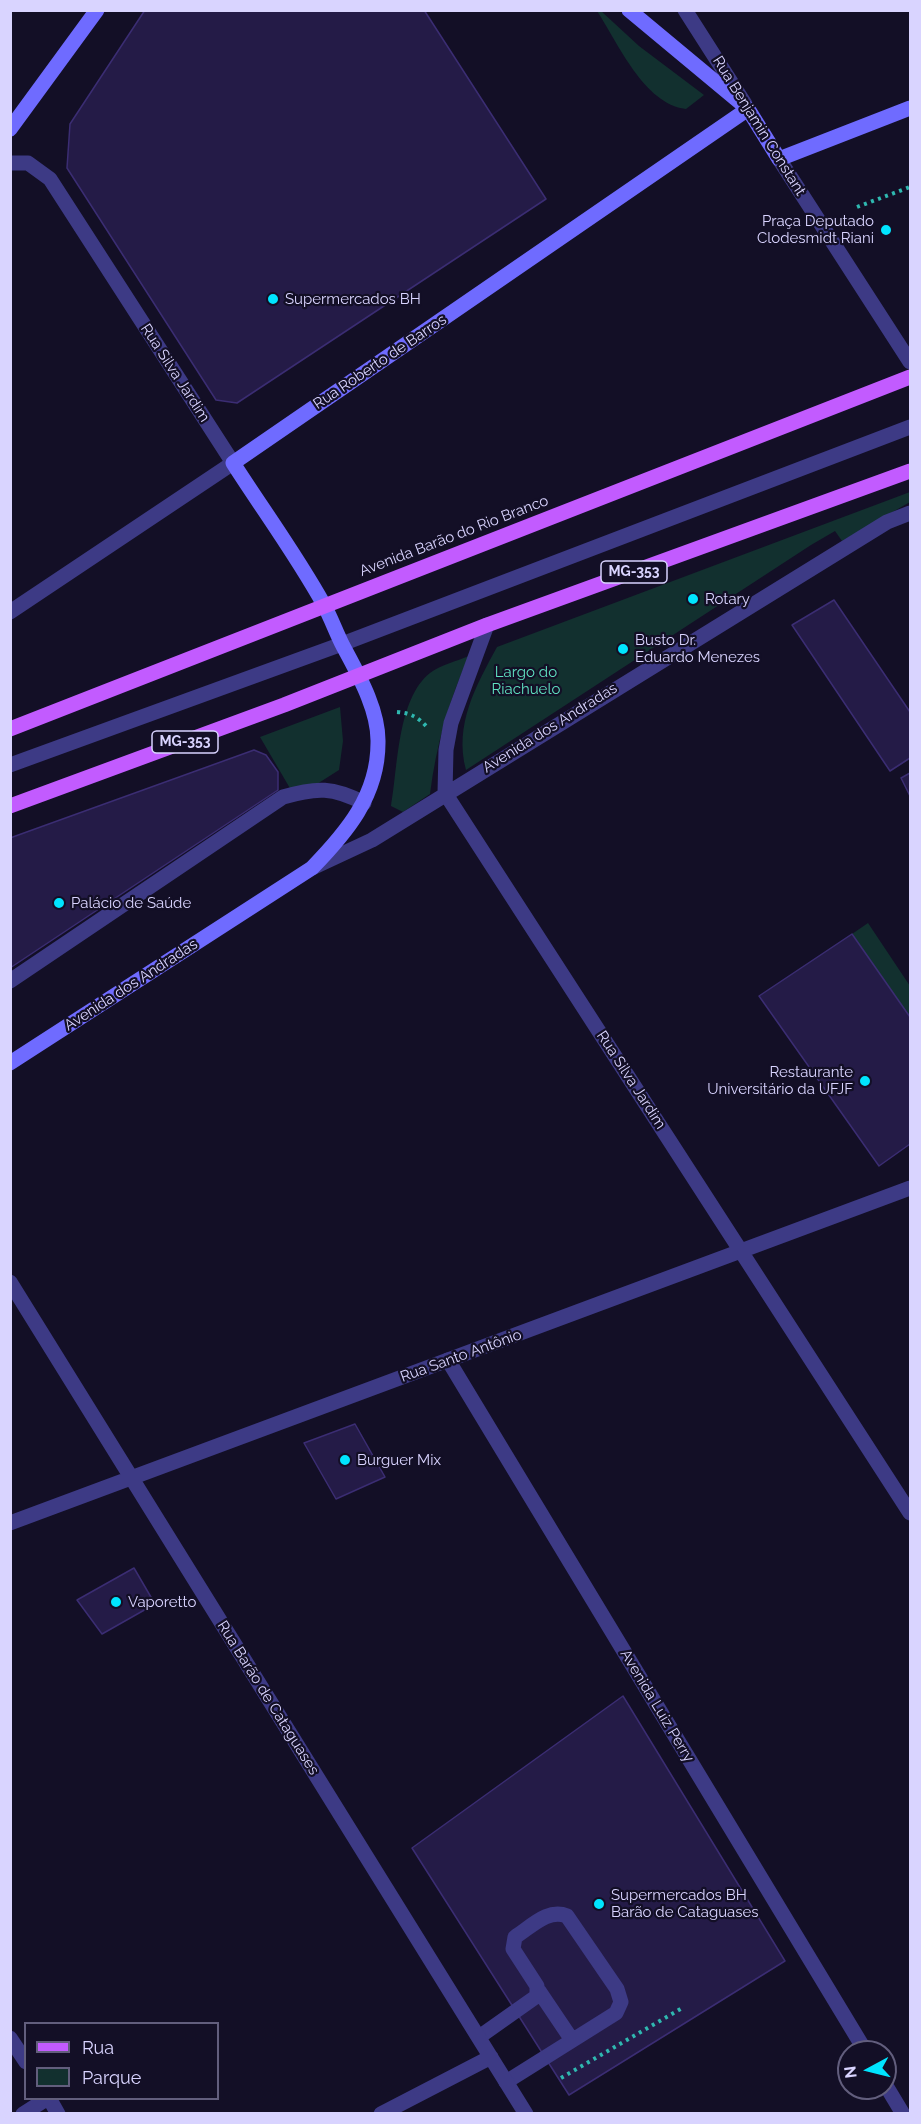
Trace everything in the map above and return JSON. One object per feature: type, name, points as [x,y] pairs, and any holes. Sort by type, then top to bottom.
[{"type":"main road","points":[[10,129],[97,10]]},
{"type":"main road","points":[[629,10],[748,109]]},
{"type":"main road","points":[[779,159],[910,108]]},
{"type":"main road","name":"Rua Benjamin Constant","points":[[748,109],[779,159]]},
{"type":"main road","name":"Rua Roberto de Barros","points":[[233,463],[748,109]]},
{"type":"main road","name":"Avenida Barão do Rio Branco","points":[[10,729],[910,377]]},
{"type":"main road","name":"Rua Silva Jardim","points":[[233,463],[324,606]]},
{"type":"main road","name":"MG-353","points":[[10,806],[359,676],[487,625],[910,471]]},
{"type":"main road","name":"Avenida dos Andradas","points":[[10,1063],[312,868],[345,834],[364,803],[374,772],[379,742],[371,709],[359,676],[324,606]]},
{"type":"main road","points":[[10,1054],[28,1052]]},
{"type":"street","name":"Rua Benjamin Constant","points":[[686,10],[748,109]]},
{"type":"street","name":"Rua Benjamin Constant","points":[[779,159],[910,362]]},
{"type":"street","name":"Rua Silva Jardim","points":[[10,163],[28,163],[50,179],[233,463]]},
{"type":"street","points":[[10,765],[342,644],[910,426]]},
{"type":"street","name":"Rua Roberto de Barros","points":[[10,612],[233,463]]},
{"type":"street","name":"Avenida dos Andradas","points":[[312,868],[372,840],[886,522],[910,513]]},
{"type":"street","points":[[446,793],[447,750],[451,723],[487,625]]},
{"type":"street","points":[[10,981],[283,798],[323,789],[337,791],[364,803]]},
{"type":"street","name":"Rua Silva Jardim","points":[[446,793],[910,1513]]},
{"type":"street","name":"Rua Santo Antônio","points":[[10,1523],[910,1188]]},
{"type":"street","name":"Rua Barão de Cataguases","points":[[10,1282],[526,2114]]},
{"type":"street","name":"Avenida Luiz Perry","points":[[448,1360],[859,2040]]},
{"type":"street","points":[[506,2082],[616,2013],[621,2002],[617,1989],[567,1916],[559,1912],[550,1914],[515,1937],[513,1948],[572,2040]]},
{"type":"street","points":[[479,2037],[532,2002],[539,1991]]},
{"type":"street","points":[[10,2038],[24,2059]]},
{"type":"street","points":[[381,2114],[490,2057]]},
{"type":"street","points":[[23,2114],[45,2100]]},
{"type":"street","points":[[49,2100],[58,2114]]},
{"type":"street","points":[[895,2100],[903,2114]]},
{"type":"path","points":[[857,207],[910,187]]},
{"type":"path","points":[[371,709],[407,713],[419,718],[447,750]]},
{"type":"path","points":[[561,2079],[684,2007]]},
{"type":"green space","points":[[597,11],[601,11],[639,46],[704,95],[686,109],[671,105],[657,96],[623,55]]},
{"type":"green space","name":"Largo do Riachuelo","points":[[910,492],[910,502],[842,541],[835,531],[811,545],[466,770],[463,753],[465,721],[475,691],[497,647]]},
{"type":"green space","points":[[469,656],[444,723],[430,794],[403,812],[391,806],[401,735],[411,699],[419,685],[434,670]]},
{"type":"green space","points":[[340,707],[343,741],[339,770],[317,784],[291,790],[260,737]]},
{"type":"green space","points":[[868,923],[910,986],[910,1017],[852,934]]},
{"type":"building","name":"Supermercados BH","points":[[145,10],[424,10],[546,199],[237,403],[216,400],[67,168],[70,124]]},
{"type":"building","points":[[834,600],[910,712],[910,758],[890,771],[792,625]]},
{"type":"building","name":"Palácio de Saúde","points":[[254,750],[266,755],[278,772],[278,790],[10,968],[10,838]]},
{"type":"building","points":[[910,773],[910,796],[901,778]]},
{"type":"building","name":"Restaurante Universitário da UFJF","points":[[852,934],[910,1017],[910,1144],[879,1166],[759,996]]},
{"type":"building","name":"Burguer Mix","points":[[355,1424],[385,1477],[336,1499],[304,1443]]},
{"type":"building","name":"Vaporetto","points":[[134,1568],[155,1604],[102,1634],[77,1600]]},
{"type":"building","name":"Supermercados BH Barão de Cataguases","points":[[623,1696],[785,1961],[569,2095],[412,1848]]},
{"type":"place","name":"Praça Deputado Clodesmidt Riani","points":[[886,230]]},
{"type":"place","name":"Supermercados BH","points":[[273,299]]},
{"type":"place","name":"Rotary","points":[[693,599]]},
{"type":"place","name":"Busto Dr. Eduardo Menezes","points":[[623,649]]},
{"type":"place","name":"Palácio de Saúde","points":[[59,903]]},
{"type":"place","name":"Restaurante Universitário da UFJF","points":[[865,1081]]},
{"type":"place","name":"Burguer Mix","points":[[345,1460]]},
{"type":"place","name":"Vaporetto","points":[[116,1602]]},
{"type":"place","name":"Supermercados BH Barão de Cataguases","points":[[599,1904]]}]
